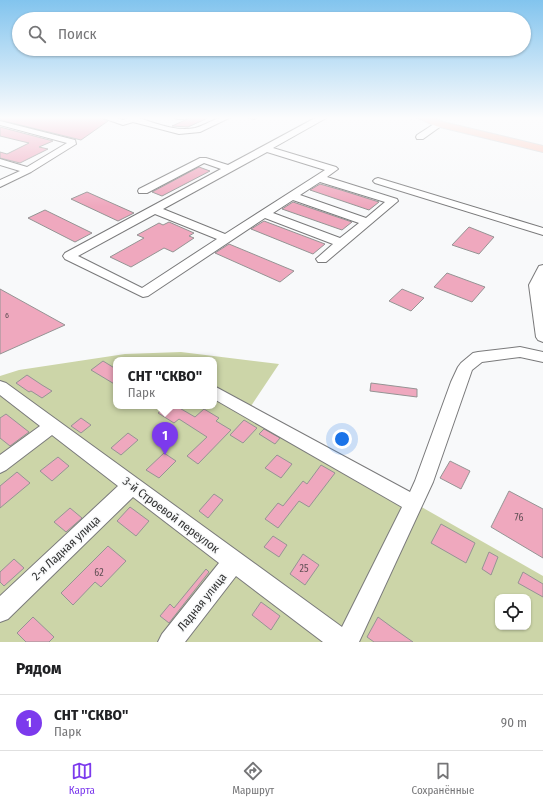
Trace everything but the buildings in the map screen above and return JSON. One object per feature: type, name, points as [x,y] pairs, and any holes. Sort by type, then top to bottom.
[{"type":"street","points":[[0,184],[28,170],[67,147]]},
{"type":"street","points":[[267,149],[333,169],[143,293],[69,256],[271,147]]},
{"type":"street","points":[[142,191],[203,160],[230,169]]},
{"type":"street","points":[[0,162],[28,170]]},
{"type":"street","points":[[319,178],[393,201],[322,259]]},
{"type":"street","points":[[378,181],[543,232]]},
{"type":"street","points":[[292,196],[367,222]]},
{"type":"street","points":[[155,210],[226,239]]},
{"type":"street","points":[[265,214],[342,243]]},
{"type":"street","points":[[543,268],[536,285],[543,337]]},
{"type":"street","points":[[347,642],[424,482],[458,382],[466,367],[478,357],[520,352],[541,353]]},
{"type":"street","name":"3-й Строевой переулок","points":[[0,387],[342,642]]},
{"type":"street","points":[[217,394],[414,504]]},
{"type":"street","points":[[0,465],[52,426]]},
{"type":"street","name":"2-я Ладная улица","points":[[0,610],[132,485]]},
{"type":"street","name":"Ладная улица","points":[[170,642],[234,562]]},
{"type":"green space","points":[[181,352],[279,364],[249,409],[543,576],[543,642],[0,642],[0,376],[19,370],[125,354]]},
{"type":"place","name":"СНТ \"СКВО\"","points":[[165,455]]}]
